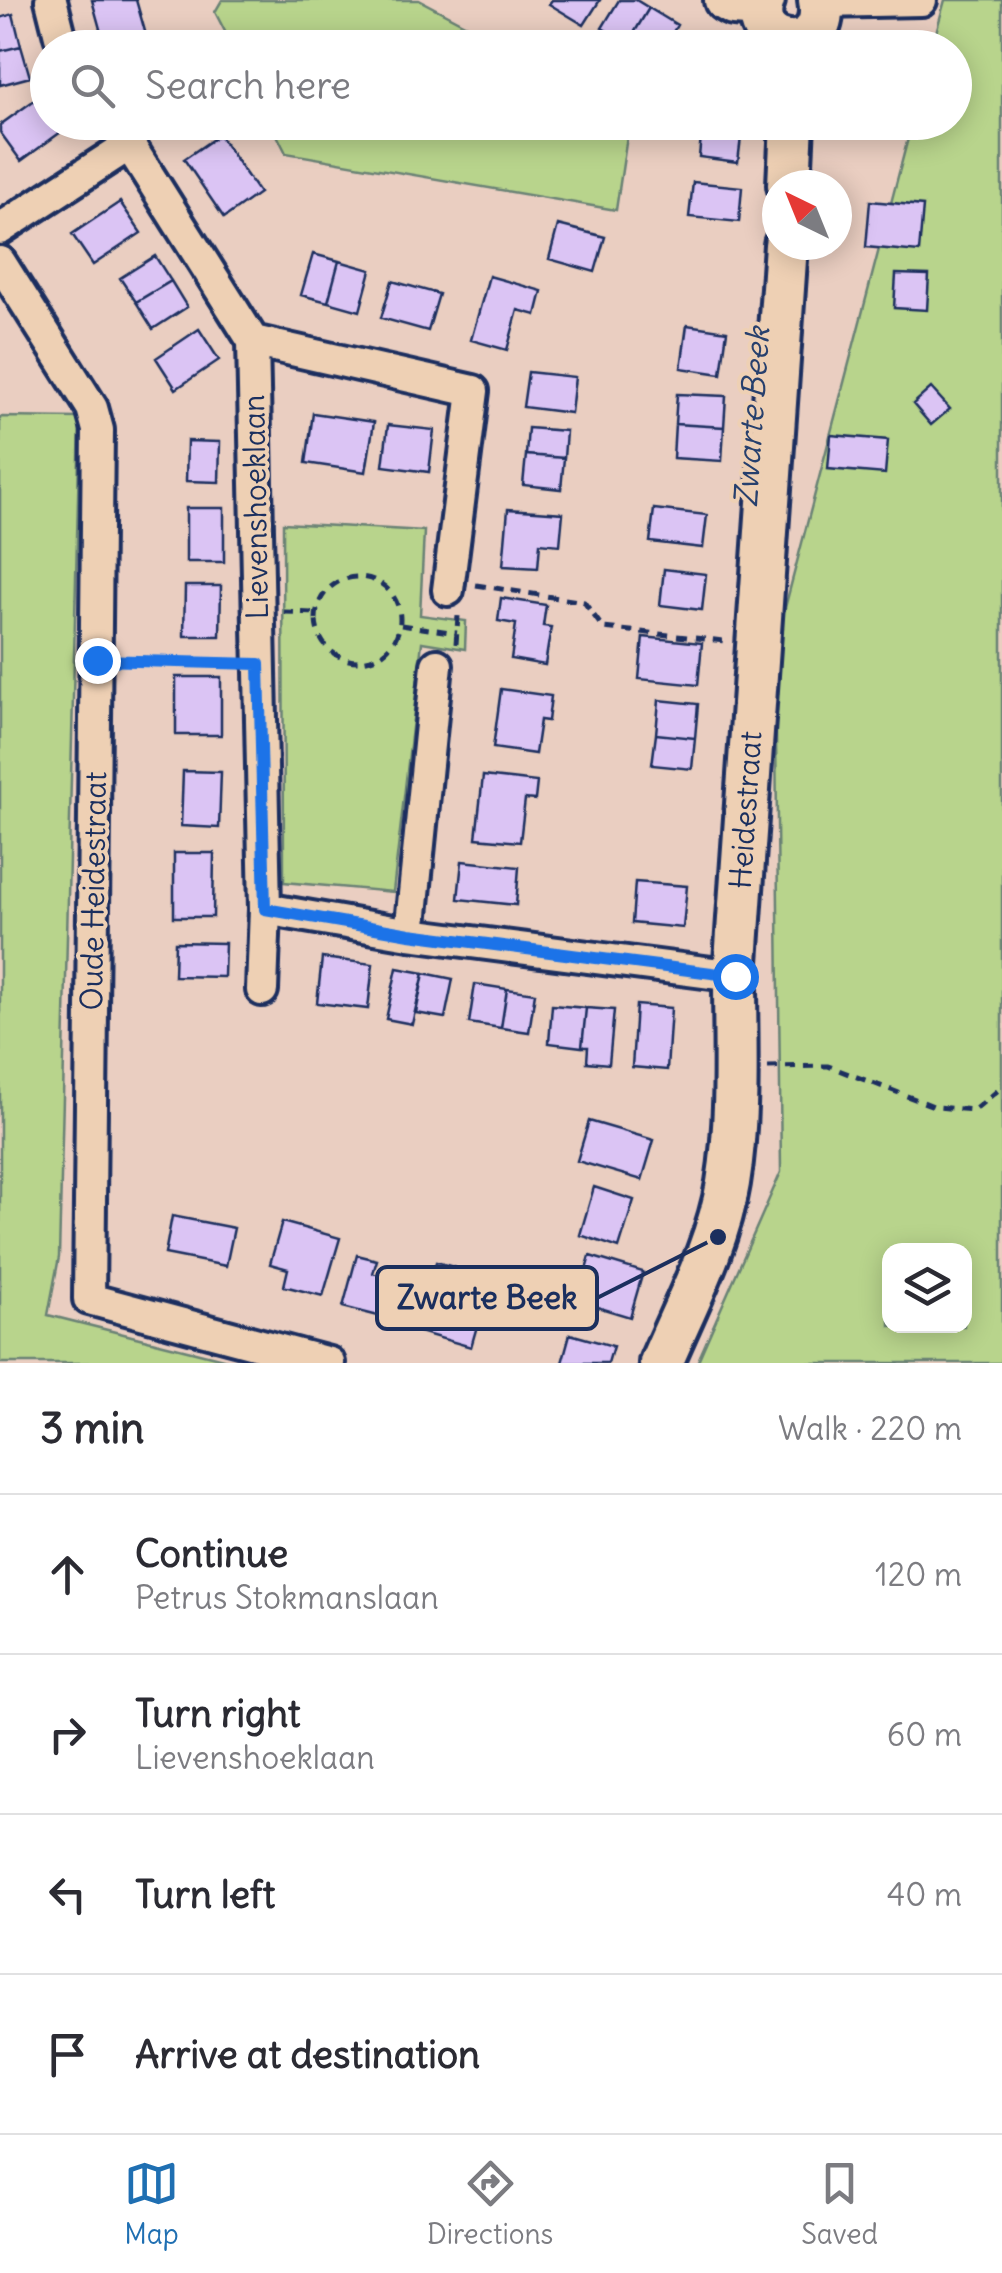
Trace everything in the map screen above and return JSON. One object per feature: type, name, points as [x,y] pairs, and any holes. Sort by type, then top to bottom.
[{"type":"street","points":[[51,0],[58,30]]},
{"type":"street","points":[[816,30],[822,20],[821,1],[921,0]]},
{"type":"street","points":[[750,2],[766,30]]},
{"type":"street","points":[[0,229],[114,140]]},
{"type":"street","points":[[126,140],[252,341],[473,391],[448,590]]},
{"type":"street","points":[[790,170],[791,140]]},
{"type":"street","name":"Heidestraat","points":[[661,1363],[715,1232],[728,1184],[735,1067],[735,976],[785,260]]},
{"type":"street","name":"Oude Heidestraat","points":[[0,262],[92,408],[98,430],[89,1299],[328,1363]]},
{"type":"street","name":"Lievenshoeklaan","points":[[252,341],[265,909],[262,990]]},
{"type":"street","points":[[410,934],[437,665]]},
{"type":"street","points":[[265,909],[410,934],[735,976]]},
{"type":"path","points":[[364,577],[384,586],[398,603],[400,626],[392,646],[374,659],[352,662],[331,653],[318,636],[316,613],[324,593],[342,580],[364,577]]},
{"type":"path","points":[[437,665],[457,643],[460,618],[448,590],[477,585],[584,602],[603,628],[757,644]]},
{"type":"path","points":[[400,626],[458,633]]},
{"type":"path","points":[[97,660],[259,664]]},
{"type":"path","points":[[735,1067],[828,1066],[936,1107],[974,1110],[1002,1088]]},
{"type":"green space","points":[[222,0],[419,0],[476,30],[224,30],[215,12]]},
{"type":"green space","points":[[945,0],[1002,0],[1002,1363],[697,1363],[781,1172],[775,646],[908,140],[972,140],[972,30],[937,30]]},
{"type":"green space","points":[[280,140],[626,140],[616,210],[286,153]]},
{"type":"green space","points":[[0,417],[80,418],[59,1257],[48,1315],[239,1363],[0,1363]]},
{"type":"green space","points":[[283,523],[424,531],[420,615],[466,621],[465,649],[422,642],[393,892],[284,882]]},
{"type":"building","points":[[92,0],[136,0],[145,30],[100,30]]},
{"type":"building","points":[[552,0],[600,0],[584,25],[549,4]]},
{"type":"building","points":[[619,0],[636,0],[649,8],[636,30],[602,28]]},
{"type":"building","points":[[649,8],[677,25],[674,30],[636,30]]},
{"type":"building","points":[[13,14],[21,46],[0,51],[0,18]]},
{"type":"building","points":[[21,46],[30,77],[0,85],[0,51]]},
{"type":"building","points":[[30,103],[30,140],[50,140],[21,161],[0,132],[0,125]]},
{"type":"building","points":[[212,140],[222,140],[259,193],[224,218],[184,159]]},
{"type":"building","points":[[701,140],[741,140],[738,162],[699,157]]},
{"type":"building","points":[[693,182],[742,187],[739,222],[689,217]]},
{"type":"building","points":[[870,201],[923,206],[919,252],[866,247]]},
{"type":"building","points":[[120,202],[141,233],[93,265],[72,234]]},
{"type":"building","points":[[558,225],[605,237],[595,272],[549,259]]},
{"type":"building","points":[[313,254],[339,261],[328,302],[301,295]]},
{"type":"building","points":[[155,256],[171,281],[136,302],[120,278]]},
{"type":"building","points":[[339,261],[371,270],[360,311],[328,302]]},
{"type":"building","points":[[896,274],[929,275],[927,310],[894,308]]},
{"type":"building","points":[[489,276],[542,291],[536,315],[518,310],[507,350],[471,340]]},
{"type":"building","points":[[171,281],[187,307],[153,329],[136,302]]},
{"type":"building","points":[[392,281],[439,294],[428,331],[381,318]]},
{"type":"building","points":[[687,325],[727,331],[721,374],[681,368]]},
{"type":"building","points":[[199,329],[219,360],[176,389],[156,358]]},
{"type":"building","points":[[528,372],[575,377],[571,413],[523,407]]},
{"type":"building","points":[[931,388],[950,409],[931,425],[913,404]]},
{"type":"building","points":[[677,394],[726,396],[724,427],[675,424]]},
{"type":"building","points":[[313,413],[374,422],[366,472],[306,463]]},
{"type":"building","points":[[675,424],[724,427],[722,461],[673,458]]},
{"type":"building","points":[[388,425],[434,430],[429,472],[383,466]]},
{"type":"building","points":[[528,428],[566,431],[564,458],[526,455]]},
{"type":"building","points":[[831,435],[888,440],[885,474],[828,469]]},
{"type":"building","points":[[187,441],[220,442],[219,482],[186,481]]},
{"type":"building","points":[[526,455],[564,458],[561,489],[523,485]]},
{"type":"building","points":[[186,508],[224,508],[224,562],[186,562]]},
{"type":"building","points":[[508,509],[563,513],[560,545],[540,543],[538,568],[503,566]]},
{"type":"building","points":[[654,509],[707,515],[703,548],[650,542]]},
{"type":"building","points":[[664,569],[706,574],[702,610],[660,605]]},
{"type":"building","points":[[185,586],[221,586],[220,636],[184,636]]},
{"type":"building","points":[[501,598],[546,605],[543,626],[551,627],[545,665],[511,659],[516,624],[498,621]]},
{"type":"building","points":[[643,637],[702,643],[698,685],[639,679]]},
{"type":"building","points":[[176,677],[221,677],[221,735],[176,735]]},
{"type":"building","points":[[501,689],[551,696],[548,721],[540,720],[535,754],[493,748]]},
{"type":"building","points":[[659,700],[698,704],[695,738],[656,734]]},
{"type":"building","points":[[656,734],[695,738],[692,769],[652,765]]},
{"type":"building","points":[[183,771],[221,772],[219,828],[181,826]]},
{"type":"building","points":[[483,776],[537,782],[535,800],[525,799],[520,842],[476,838]]},
{"type":"building","points":[[174,853],[214,853],[213,917],[174,917]]},
{"type":"building","points":[[462,861],[519,867],[516,905],[458,899]]},
{"type":"building","points":[[635,882],[687,886],[683,928],[632,923]]},
{"type":"building","points":[[175,942],[225,943],[224,977],[174,976]]},
{"type":"building","points":[[322,958],[373,964],[368,1009],[317,1003]]},
{"type":"building","points":[[397,968],[424,973],[412,1024],[386,1019]]},
{"type":"building","points":[[424,973],[453,979],[445,1018],[416,1013]]},
{"type":"building","points":[[475,984],[507,989],[501,1028],[469,1023]]},
{"type":"building","points":[[507,989],[535,993],[529,1032],[501,1028]]},
{"type":"building","points":[[552,1005],[586,1008],[582,1047],[549,1043]]},
{"type":"building","points":[[636,1005],[671,1008],[667,1070],[632,1067]]},
{"type":"building","points":[[586,1008],[614,1010],[609,1064],[587,1062],[588,1047],[582,1047]]},
{"type":"building","points":[[589,1121],[654,1140],[642,1180],[577,1161]]},
{"type":"building","points":[[594,1187],[634,1200],[619,1248],[580,1235]]},
{"type":"building","points":[[172,1216],[234,1228],[226,1266],[165,1254]]},
{"type":"building","points":[[282,1222],[340,1238],[323,1296],[284,1286],[288,1269],[270,1264]]},
{"type":"building","points":[[357,1255],[377,1260],[373,1273],[405,1281],[394,1320],[343,1307]]},
{"type":"building","points":[[590,1256],[643,1272],[630,1317],[577,1301]]},
{"type":"building","points":[[436,1262],[454,1267],[450,1282],[477,1289],[471,1308],[481,1312],[471,1347],[415,1331]]},
{"type":"building","points":[[570,1334],[613,1346],[608,1363],[562,1363]]},
{"type":"place","name":"Zwarte Beek","points":[[718,1237]]},
{"type":"route","points":[[97,660],[259,664],[265,909],[410,934],[735,976]]}]
